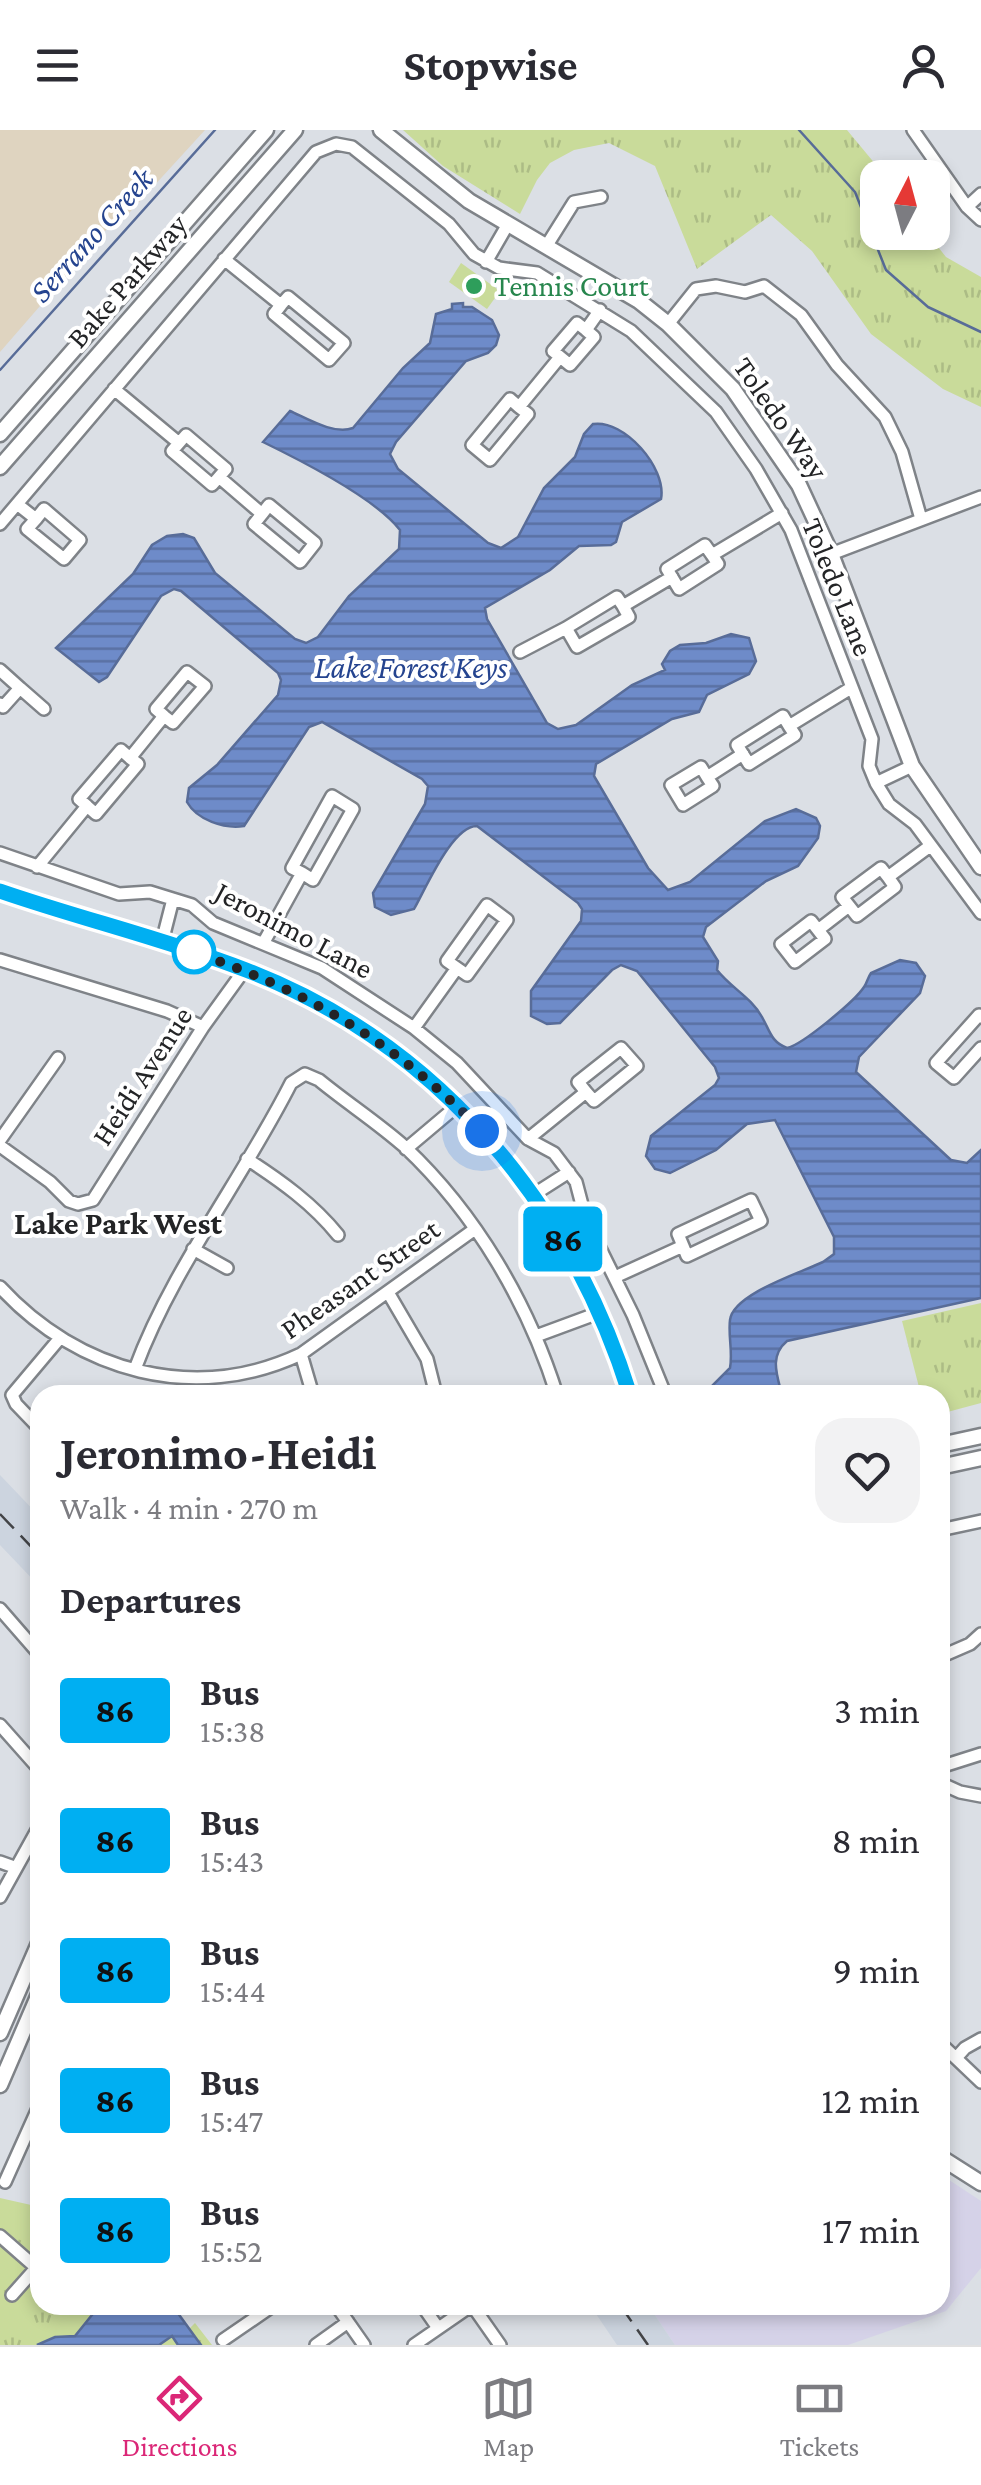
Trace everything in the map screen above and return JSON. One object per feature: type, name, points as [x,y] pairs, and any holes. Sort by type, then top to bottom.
[{"type":"main road","name":"Bake Parkway","points":[[0,434],[266,130]]},
{"type":"main road","name":"Bake Parkway","points":[[0,468],[295,130]]},
{"type":"main road","name":"Toledo Way","points":[[381,130],[435,176],[508,224],[608,281],[668,324],[734,389],[799,485],[831,554],[912,766],[981,867]]},
{"type":"main road","points":[[0,891],[245,969],[307,998],[413,1066],[457,1106],[534,1195],[569,1248],[601,1312],[627,1385]]},
{"type":"main road","points":[[950,1443],[981,1436]]},
{"type":"main road","points":[[950,1465],[981,1458]]},
{"type":"main road","points":[[0,2033],[30,1964]]},
{"type":"main road","points":[[0,2086],[30,2016]]},
{"type":"main road","points":[[950,2164],[981,2184]]},
{"type":"street","points":[[913,130],[967,207],[981,220]]},
{"type":"street","points":[[0,524],[316,152],[336,144],[352,147],[449,224],[466,246],[486,262],[508,224]]},
{"type":"street","points":[[967,207],[981,194]]},
{"type":"street","points":[[546,245],[574,202],[601,197]]},
{"type":"street","points":[[224,259],[281,305]]},
{"type":"street","name":"Toledo Lane","points":[[486,262],[512,271],[537,273],[600,310],[660,356],[716,412],[741,445],[782,513],[872,739],[869,766],[876,784]]},
{"type":"street","points":[[668,324],[693,291],[702,287],[745,292],[764,286],[781,297],[892,428],[922,520]]},
{"type":"street","points":[[288,297],[344,343],[330,360],[274,314],[281,305],[288,297]]},
{"type":"street","points":[[586,330],[600,310]]},
{"type":"street","points":[[577,322],[586,330],[594,336],[570,365],[553,351],[577,322]]},
{"type":"street","points":[[519,407],[560,357]]},
{"type":"street","points":[[114,389],[179,443]]},
{"type":"street","points":[[510,399],[519,407],[528,414],[490,460],[472,445],[510,399]]},
{"type":"street","points":[[186,435],[226,469],[212,485],[172,452],[179,443],[186,435]]},
{"type":"street","points":[[219,477],[262,514]]},
{"type":"street","points":[[831,554],[981,497]]},
{"type":"street","points":[[17,504],[36,519]]},
{"type":"street","points":[[269,505],[316,544],[300,562],[254,524],[262,514],[269,505]]},
{"type":"street","points":[[44,509],[80,540],[64,559],[28,528],[36,519],[44,509]]},
{"type":"street","points":[[712,555],[782,513]]},
{"type":"street","points":[[706,545],[712,555],[718,564],[679,589],[666,569],[706,545]]},
{"type":"street","points":[[623,606],[672,578]]},
{"type":"street","points":[[520,652],[617,597],[629,616],[578,647],[566,628]]},
{"type":"street","points":[[0,670],[44,709]]},
{"type":"street","points":[[187,672],[205,686],[172,723],[164,716],[156,709],[187,672]]},
{"type":"street","points":[[0,704],[3,707],[20,688]]},
{"type":"street","points":[[789,726],[851,688]]},
{"type":"street","points":[[130,758],[164,716]]},
{"type":"street","points":[[783,716],[789,726],[795,735],[749,764],[737,746],[783,716]]},
{"type":"street","points":[[121,750],[138,764],[96,814],[87,806],[79,799],[121,750]]},
{"type":"street","points":[[707,776],[743,754]]},
{"type":"street","points":[[912,766],[876,784],[890,804],[915,824],[981,913]]},
{"type":"street","points":[[332,796],[353,808],[312,880],[302,874],[292,868],[332,796]]},
{"type":"street","points":[[37,867],[87,806]]},
{"type":"street","points":[[888,877],[930,846]]},
{"type":"street","name":"Jeronimo Lane","points":[[0,853],[119,894],[150,892],[173,898],[192,905],[214,922],[322,968],[414,1028],[468,1075],[528,1139],[554,1153],[569,1172]]},
{"type":"street","points":[[880,868],[888,877],[895,887],[856,916],[842,897],[880,868]]},
{"type":"street","points":[[264,942],[302,874]]},
{"type":"street","points":[[162,942],[173,898]]},
{"type":"street","points":[[487,905],[507,920],[467,976],[457,968],[447,961],[487,905]]},
{"type":"street","points":[[818,930],[849,906]]},
{"type":"street","points":[[0,960],[166,1011],[203,1027]]},
{"type":"street","points":[[414,1028],[457,968]]},
{"type":"street","name":"Heidi Avenue","points":[[0,1143],[62,1196],[78,1204],[93,1200],[203,1027],[245,969]]},
{"type":"street","points":[[981,1017],[936,1063],[954,1078],[981,1048]]},
{"type":"street","points":[[622,1048],[637,1066],[594,1101],[586,1092],[578,1082],[622,1048]]},
{"type":"street","points":[[0,1143],[58,1058]]},
{"type":"street","points":[[135,1369],[151,1327],[193,1250],[291,1083],[305,1074],[320,1080],[406,1149],[475,1229],[536,1336],[553,1385]]},
{"type":"street","points":[[528,1139],[586,1092]]},
{"type":"street","points":[[406,1149],[457,1106]]},
{"type":"street","points":[[247,1159],[323,1216],[338,1235]]},
{"type":"street","points":[[534,1195],[569,1172],[581,1192],[586,1220],[662,1385]]},
{"type":"street","points":[[751,1200],[761,1221],[688,1256],[683,1246],[678,1234],[751,1200]]},
{"type":"street","name":"Pheasant Street","points":[[0,1287],[37,1323],[78,1349],[158,1375],[213,1378],[269,1369],[301,1354],[475,1229]]},
{"type":"street","points":[[615,1277],[683,1246]]},
{"type":"street","points":[[193,1250],[227,1268]]},
{"type":"street","points":[[389,1294],[427,1358],[434,1385]]},
{"type":"street","points":[[536,1336],[601,1312]]},
{"type":"street","points":[[30,1418],[12,1398],[16,1388],[60,1338]]},
{"type":"street","points":[[301,1354],[310,1385]]},
{"type":"street","points":[[950,1528],[981,1521]]},
{"type":"street","points":[[0,1609],[30,1644]]},
{"type":"street","points":[[950,1653],[981,1634]]},
{"type":"street","points":[[0,1725],[30,1759]]},
{"type":"street","points":[[950,1764],[981,1754]]},
{"type":"street","points":[[950,1788],[981,1796]]},
{"type":"street","points":[[0,1897],[30,1841]]},
{"type":"street","points":[[0,1862],[14,1867]]},
{"type":"street","points":[[956,2058],[981,2039]]},
{"type":"street","points":[[950,2052],[981,2082]]},
{"type":"street","points":[[5,2182],[30,2126]]},
{"type":"street","points":[[0,2236],[30,2263]]},
{"type":"street","points":[[12,2295],[30,2278]]},
{"type":"street","points":[[222,2340],[259,2315]]},
{"type":"street","points":[[343,2315],[364,2345]]},
{"type":"street","points":[[429,2315],[438,2328]]},
{"type":"street","points":[[414,2345],[457,2315]]},
{"type":"street","points":[[479,2315],[500,2345]]},
{"type":"street","points":[[316,2345],[348,2322]]},
{"type":"shaded area","points":[[0,130],[205,130],[119,224],[113,222],[0,352]]},
{"type":"shaded area","points":[[0,1475],[30,1506],[30,1576],[0,1545]]},
{"type":"shaded area","points":[[950,2181],[981,2201],[981,2268],[950,2306]]},
{"type":"shaded area","points":[[597,2315],[655,2315],[675,2345],[617,2345]]},
{"type":"shaded area","points":[[655,2315],[934,2315],[848,2345],[675,2345]]},
{"type":"green space","points":[[403,130],[847,130],[872,160],[860,160],[860,250],[940,250],[981,277],[981,407],[943,389],[871,334],[812,251],[771,215],[697,269],[655,166],[609,143],[574,150],[550,163],[520,214],[443,166]]},
{"type":"green space","name":"Tennis Court","points":[[461,263],[500,291],[487,309],[449,282]]},
{"type":"green space","points":[[981,1303],[981,1403],[950,1411],[950,1385],[918,1385],[902,1321]]},
{"type":"green space","points":[[0,2198],[30,2205],[30,2315],[166,2315],[179,2339],[195,2323],[212,2345],[0,2345]]},
{"type":"water","name":"Lake Forest Keys","points":[[463,303],[463,307],[472,307],[492,320],[499,335],[496,345],[488,353],[466,361],[396,442],[390,454],[398,469],[488,543],[501,548],[518,537],[544,488],[575,457],[584,434],[593,424],[618,429],[630,437],[650,460],[661,487],[661,499],[622,522],[616,542],[579,546],[550,570],[485,608],[487,619],[547,723],[558,729],[576,725],[632,685],[665,670],[662,664],[670,651],[680,645],[706,643],[731,634],[749,638],[756,661],[749,674],[707,695],[699,712],[672,719],[596,764],[594,776],[648,868],[668,890],[690,882],[765,821],[796,809],[816,818],[820,826],[818,838],[798,866],[766,881],[706,927],[703,937],[718,961],[717,970],[752,1004],[774,1039],[787,1048],[840,1012],[859,994],[871,973],[900,960],[916,963],[925,976],[920,993],[859,1057],[856,1072],[951,1160],[967,1163],[981,1150],[981,1298],[787,1341],[776,1359],[780,1385],[713,1385],[730,1368],[730,1320],[734,1310],[755,1293],[834,1254],[834,1237],[775,1120],[747,1124],[716,1150],[670,1173],[655,1169],[646,1156],[651,1136],[719,1078],[715,1067],[637,971],[621,965],[612,970],[560,1023],[547,1024],[531,1016],[531,991],[581,921],[578,903],[477,826],[458,836],[449,847],[414,909],[391,915],[375,907],[373,893],[425,804],[428,786],[322,722],[309,727],[244,826],[220,824],[197,814],[187,802],[189,788],[217,765],[278,695],[281,680],[278,673],[181,591],[174,589],[161,596],[107,677],[99,682],[56,648],[133,574],[152,545],[167,536],[183,534],[194,538],[215,573],[295,639],[306,643],[318,637],[349,596],[399,549],[400,530],[356,493],[263,442],[290,411],[329,428],[353,428],[403,368],[430,343],[436,314],[452,309],[452,304]]},
{"type":"water","points":[[92,2315],[179,2315],[201,2345],[178,2345],[172,2336],[159,2345],[37,2345],[55,2337],[75,2336]]},
{"type":"waterway","name":"Serrano Creek","points":[[0,370],[215,130]]},
{"type":"waterway","name":"Serrano Creek","points":[[799,130],[855,192],[886,270],[928,307],[981,332]]},
{"type":"railway","points":[[0,1514],[30,1546]]},
{"type":"railway","points":[[627,2315],[648,2345]]},
{"type":"bus line","name":"86","points":[[0,891],[269,979],[352,1024],[424,1075],[482,1131],[551,1219],[601,1312],[627,1385]]},
{"type":"place","name":"Tennis Court","points":[[474,286]]},
{"type":"district","name":"Lake Park West","points":[[118,1223]]},
{"type":"route","points":[[194,952],[190,951],[269,979],[352,1024],[424,1075],[482,1131]]}]
